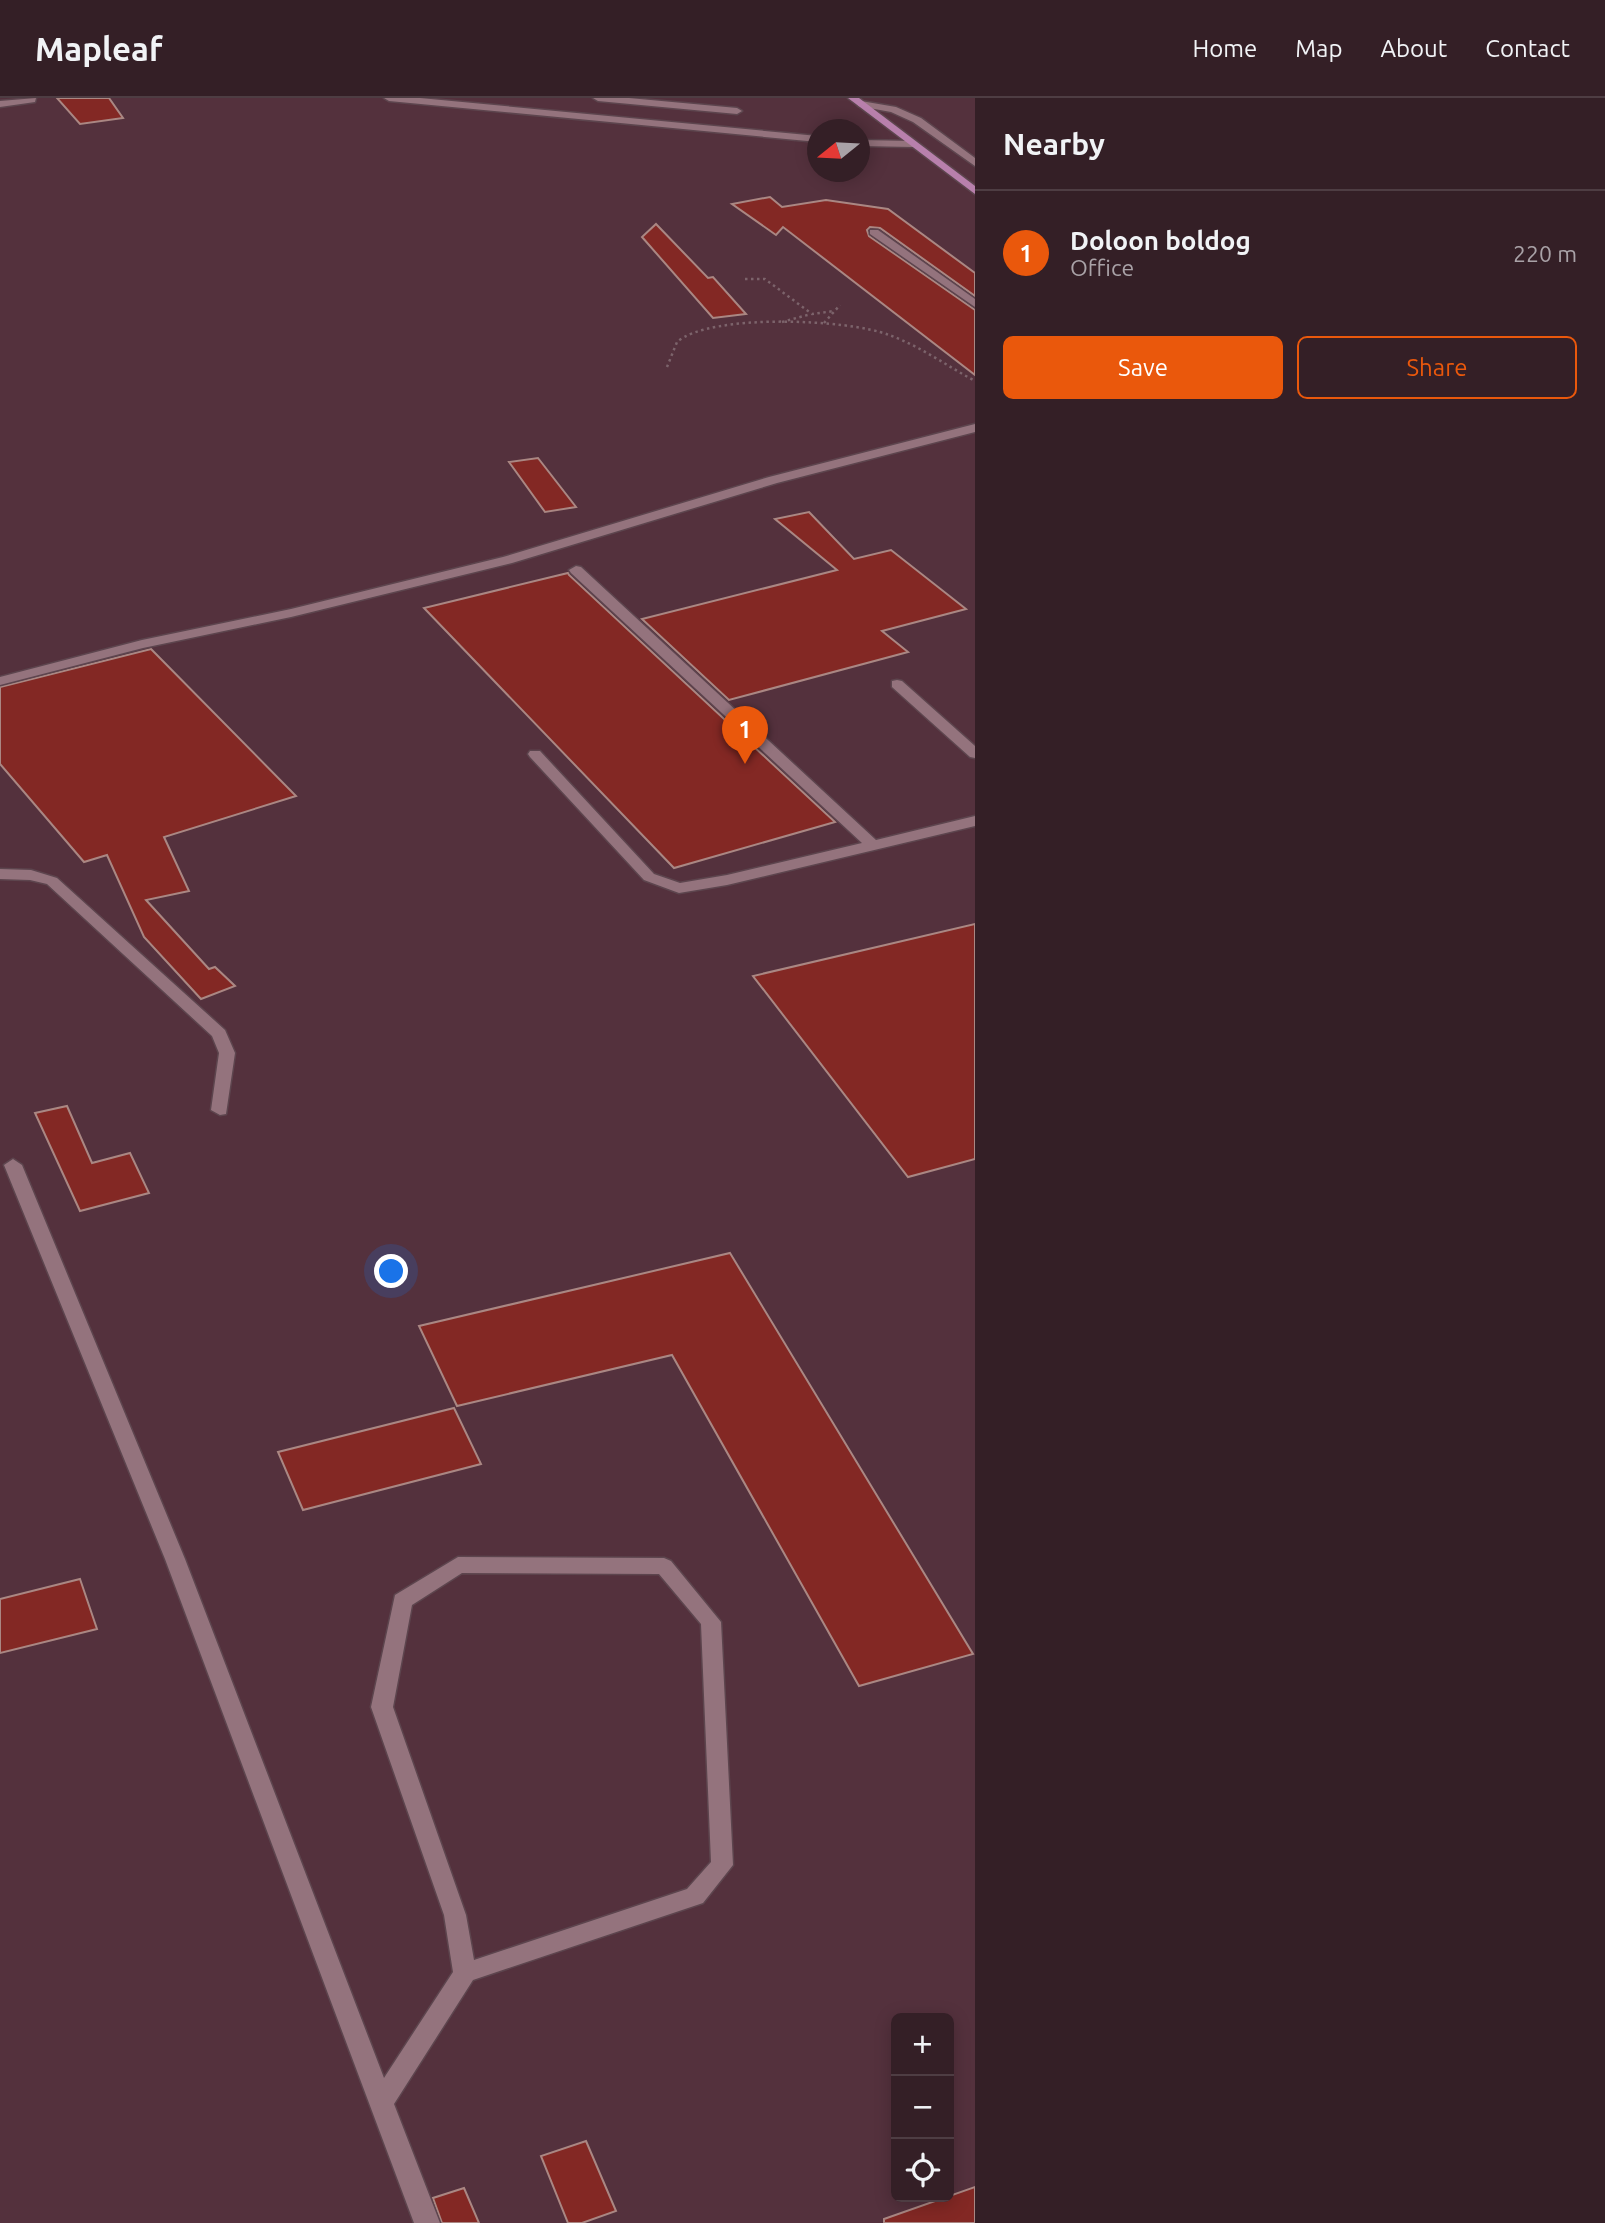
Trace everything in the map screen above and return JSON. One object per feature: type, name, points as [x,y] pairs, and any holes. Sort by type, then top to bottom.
[{"type":"main road","points":[[857,101],[975,191]]},
{"type":"street","points":[[0,104],[32,100],[31,98]]},
{"type":"street","points":[[389,98],[807,137]]},
{"type":"street","points":[[598,98],[737,111]]},
{"type":"street","points":[[722,98],[762,133]]},
{"type":"street","points":[[857,101],[893,109],[917,120],[975,163]]},
{"type":"street","points":[[870,143],[914,144]]},
{"type":"street","points":[[874,232],[975,304]]},
{"type":"street","points":[[0,681],[142,644],[291,613],[507,559],[773,480],[975,428]]},
{"type":"street","points":[[576,570],[872,844]]},
{"type":"street","points":[[897,684],[975,754]]},
{"type":"street","points":[[535,754],[649,877],[679,888],[727,880],[975,821]]},
{"type":"street","points":[[0,874],[31,875],[52,881],[219,1034],[227,1053],[220,1110]]},
{"type":"street","points":[[13,1165],[175,1559],[428,2223]]},
{"type":"street","points":[[382,2102],[465,1973],[695,1896],[722,1865],[711,1622],[664,1566],[458,1565],[402,1601],[382,1707],[455,1915],[465,1973]]},
{"type":"path","points":[[745,279],[765,279],[812,314]]},
{"type":"path","points":[[824,323],[840,306]]},
{"type":"path","points":[[778,324],[834,311]]},
{"type":"path","points":[[667,367],[672,348],[683,337],[715,327],[824,323],[875,330],[901,340],[975,381]]},
{"type":"shaded area","points":[[0,98],[975,98],[975,2223],[0,2223]]},
{"type":"building","points":[[57,98],[109,98],[123,118],[80,124]]},
{"type":"building","points":[[770,197],[782,207],[826,200],[888,209],[975,273],[975,296],[880,228],[870,227],[867,230],[869,236],[975,310],[975,375],[783,227],[776,235],[732,204]]},
{"type":"building","points":[[656,224],[708,278],[713,277],[746,314],[713,318],[642,237]]},
{"type":"building","points":[[538,458],[576,507],[545,512],[509,462]]},
{"type":"building","points":[[809,512],[854,559],[891,550],[966,609],[882,631],[908,652],[729,700],[642,619],[837,570],[775,519]]},
{"type":"building","points":[[568,573],[835,822],[674,868],[424,608]]},
{"type":"building","points":[[151,649],[296,796],[164,837],[189,891],[146,900],[209,969],[215,967],[235,986],[201,999],[144,937],[107,855],[84,862],[0,764],[0,687]]},
{"type":"building","points":[[975,924],[975,1159],[908,1177],[753,976]]},
{"type":"building","points":[[67,1106],[92,1163],[130,1153],[149,1193],[80,1211],[35,1113]]},
{"type":"building","points":[[730,1253],[973,1654],[859,1686],[672,1355],[457,1406],[419,1326]]},
{"type":"building","points":[[454,1408],[481,1464],[303,1510],[278,1452]]},
{"type":"building","points":[[80,1579],[97,1629],[0,1653],[0,1599]]},
{"type":"building","points":[[586,2141],[616,2211],[582,2223],[568,2223],[541,2156]]},
{"type":"building","points":[[975,2187],[975,2223],[884,2223],[884,2219],[932,2202],[954,2202],[954,2194]]},
{"type":"building","points":[[464,2188],[479,2223],[442,2223],[433,2198]]},
{"type":"place","name":"Doloon boldog","points":[[745,764]]}]
